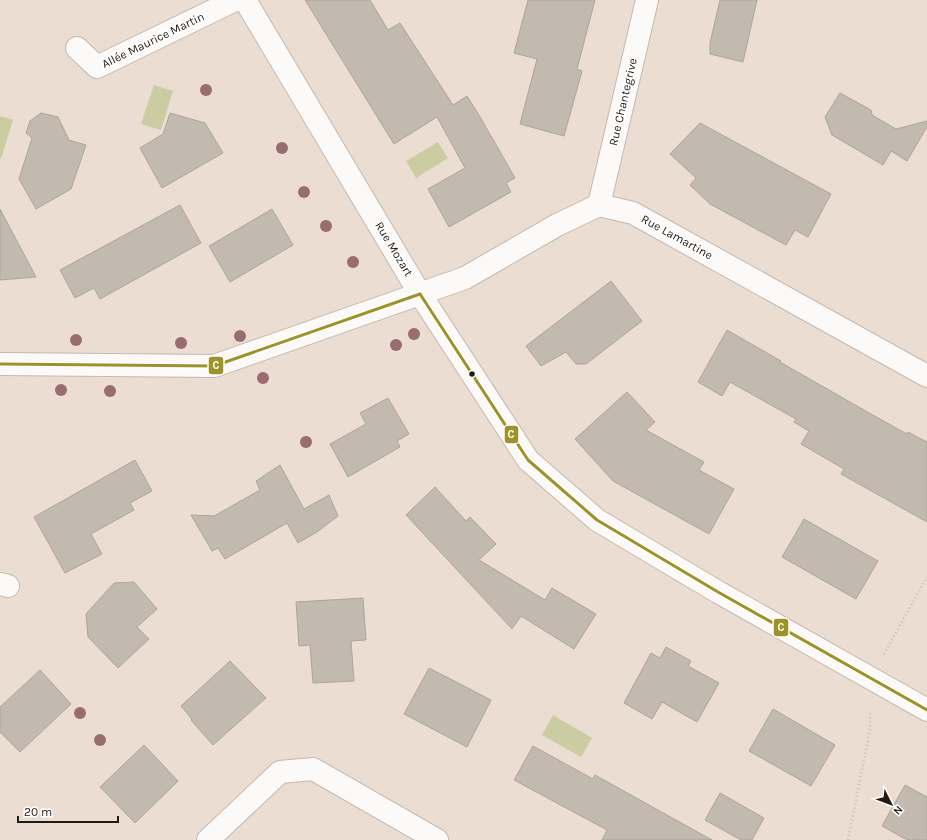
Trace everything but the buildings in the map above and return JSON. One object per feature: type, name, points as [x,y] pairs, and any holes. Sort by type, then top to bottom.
[{"type":"street","name":"Allée Maurice Martin","points":[[77,48],[97,67],[235,0]]},
{"type":"street","name":"Rue Mozart","points":[[245,0],[420,294],[528,460],[597,520],[718,592],[927,710]]},
{"type":"street","name":"Rue Chantegrive","points":[[599,205],[647,0]]},
{"type":"street","points":[[0,364],[214,366],[465,278],[557,225],[599,205]]},
{"type":"street","name":"Rue Lamartine","points":[[599,205],[634,213],[927,376]]},
{"type":"street","points":[[208,840],[280,772],[313,769],[437,840]]},
{"type":"path","points":[[848,840],[870,728],[871,678],[927,578]]},
{"type":"shaded area","points":[[154,85],[173,91],[161,130],[141,124]]},
{"type":"shaded area","points":[[0,116],[13,120],[1,159],[0,159]]},
{"type":"shaded area","points":[[438,142],[448,158],[416,178],[406,161]]},
{"type":"shaded area","points":[[553,715],[592,738],[581,757],[542,735]]},
{"type":"transit line","name":"C","points":[[420,294],[528,460],[597,520],[718,592],[927,710]]},
{"type":"transit line","name":"C","points":[[0,364],[214,366],[420,294]]}]
